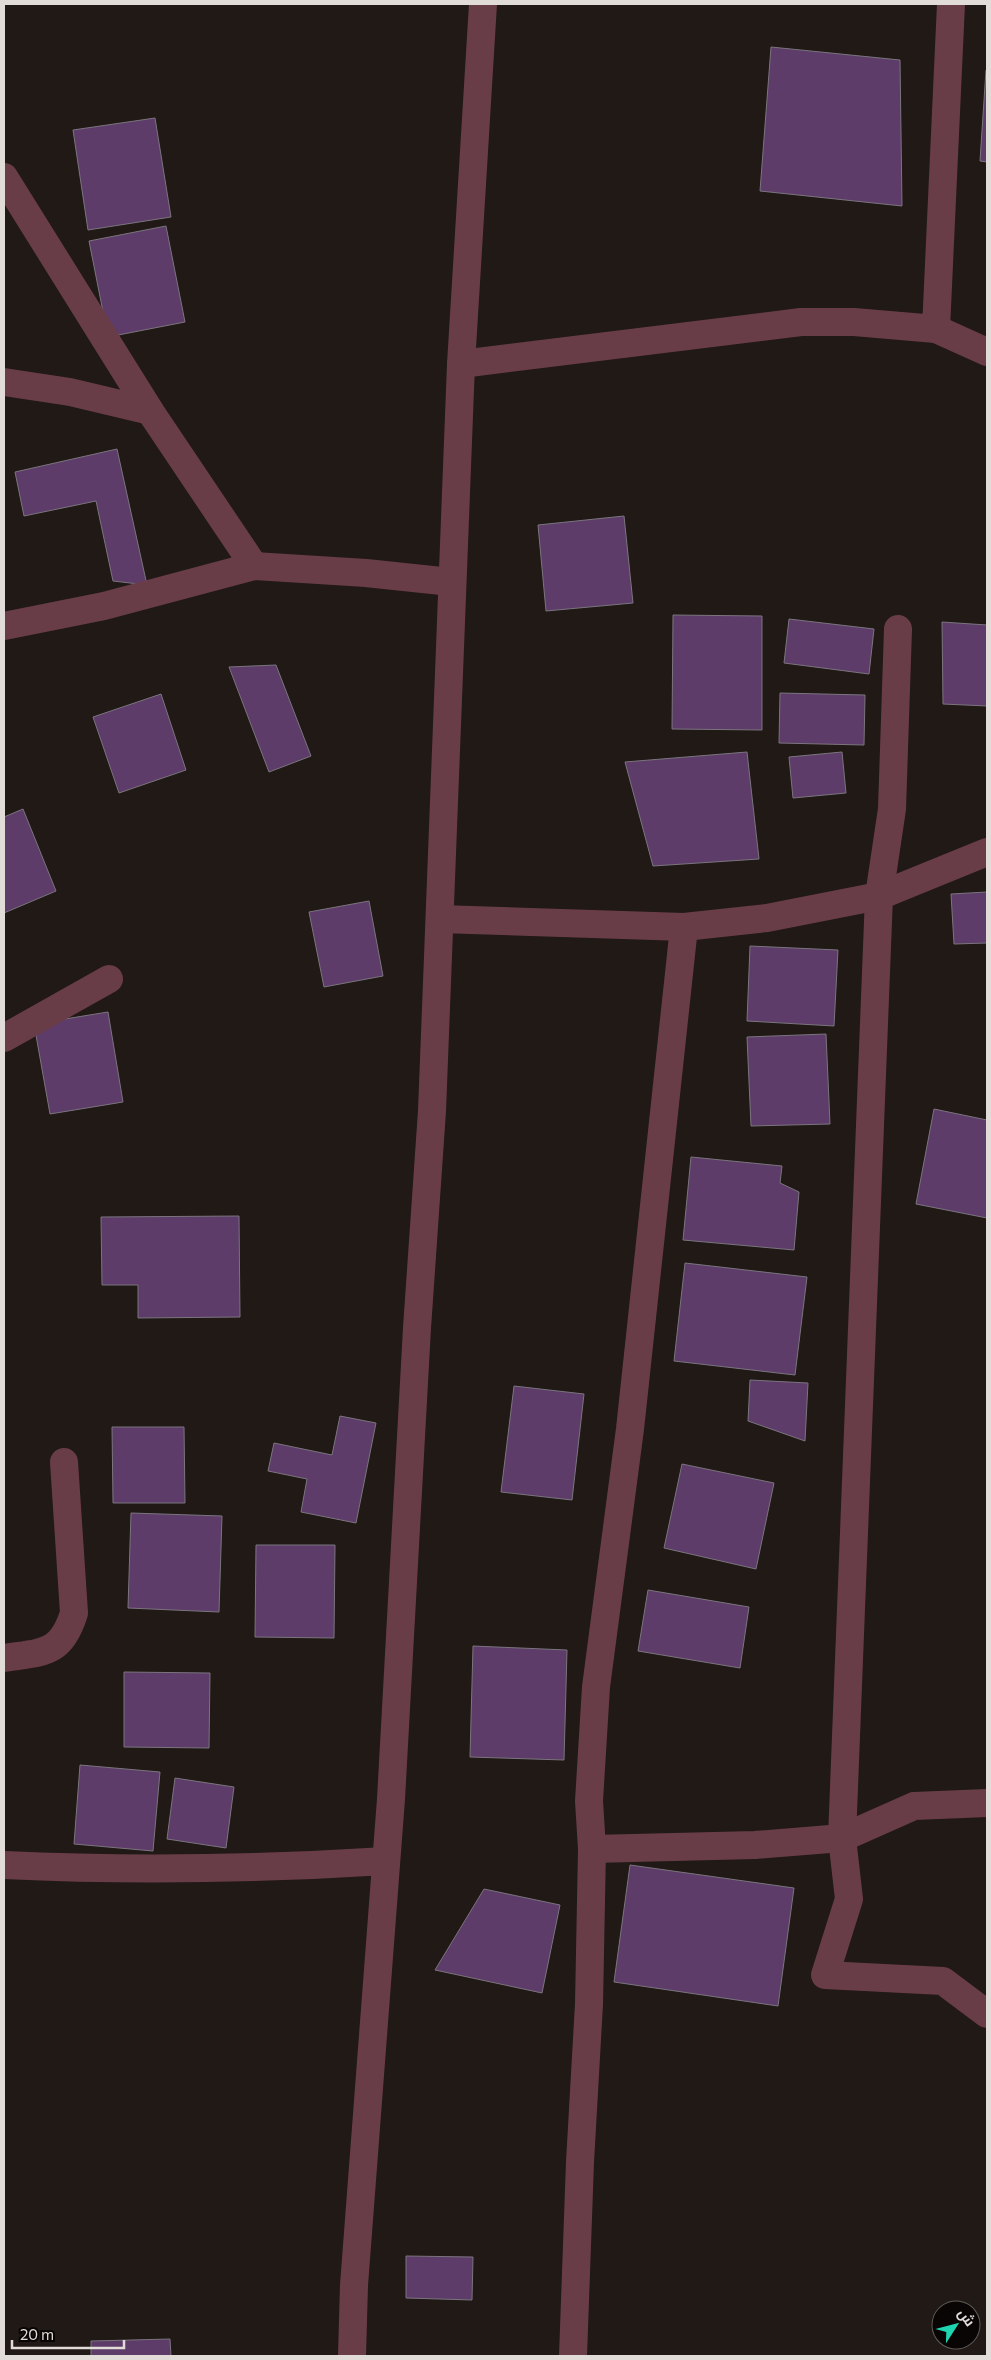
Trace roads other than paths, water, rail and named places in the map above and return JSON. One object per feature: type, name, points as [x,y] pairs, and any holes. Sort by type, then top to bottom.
[{"type":"street","points":[[352,2356],[354,2285],[386,1861],[405,1566],[417,1328],[432,1111],[460,364],[483,4]]},
{"type":"street","points":[[936,328],[951,4]]},
{"type":"street","points":[[4,177],[150,411],[254,566]]},
{"type":"street","points":[[460,364],[800,322],[854,322],[936,328],[987,352]]},
{"type":"street","points":[[4,382],[70,392],[150,411]]},
{"type":"street","points":[[4,626],[104,606],[254,566],[366,573],[451,582]]},
{"type":"street","points":[[898,629],[892,809],[879,896],[842,1838],[848,1899],[825,1975],[943,1981],[987,2014]]},
{"type":"street","points":[[440,919],[684,927],[767,918],[879,896],[987,852]]},
{"type":"street","points":[[573,2356],[580,2162],[589,2004],[592,1849],[589,1800],[596,1687],[630,1429],[684,927]]},
{"type":"street","points":[[4,1038],[108,979]]},
{"type":"street","points":[[4,1658],[47,1651],[67,1634],[74,1613],[64,1462]]},
{"type":"street","points":[[592,1849],[756,1845],[842,1838],[914,1806],[987,1803]]},
{"type":"street","points":[[4,1865],[80,1869],[269,1869],[386,1861]]}]
